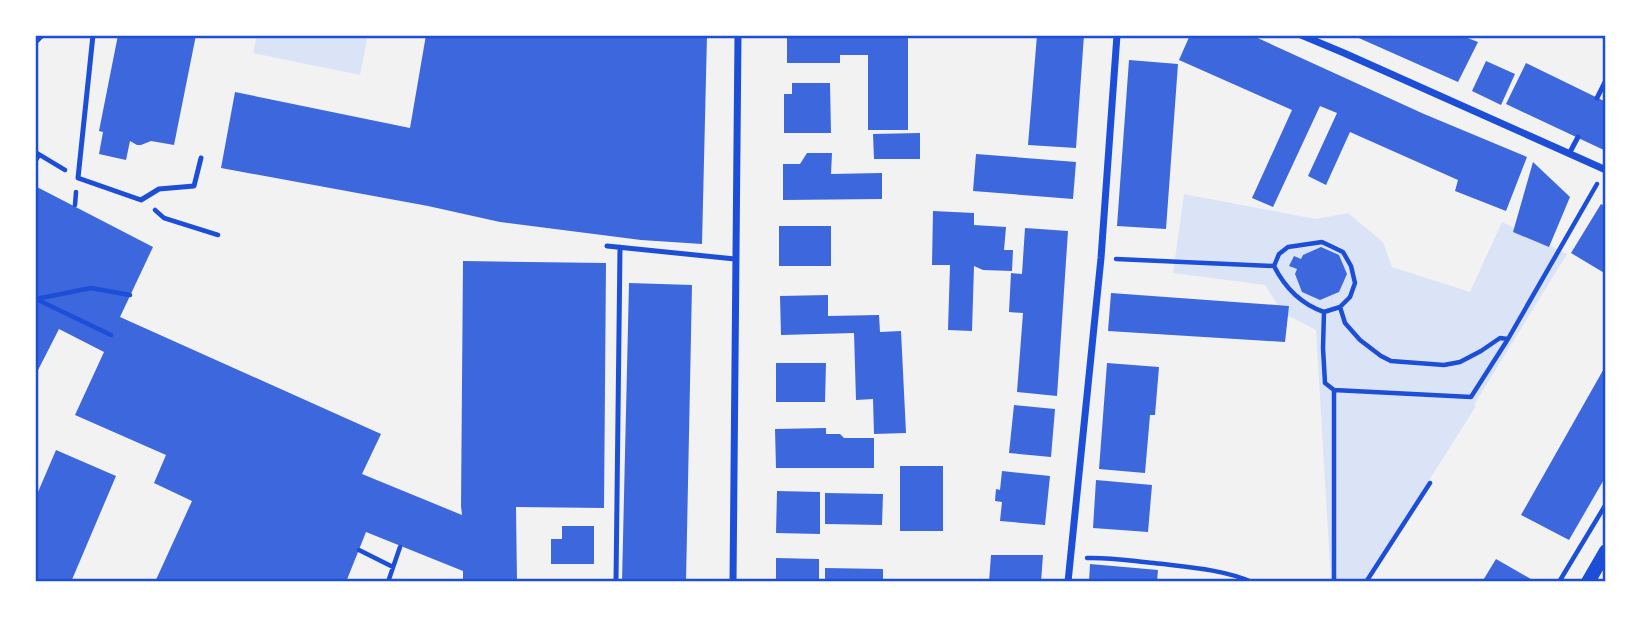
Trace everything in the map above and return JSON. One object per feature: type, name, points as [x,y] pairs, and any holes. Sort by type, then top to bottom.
[{"type":"main road","points":[[1588,582],[1606,551]]},
{"type":"street","points":[[733,582],[738,35]]},
{"type":"street","points":[[1068,582],[1101,258],[1117,35]]},
{"type":"street","points":[[1301,35],[1606,170]]},
{"type":"lane","points":[[93,35],[78,178],[141,200],[159,189],[194,186],[201,158]]},
{"type":"lane","points":[[1601,35],[1606,37]]},
{"type":"lane","points":[[1597,98],[1606,80]]},
{"type":"lane","points":[[1569,154],[1578,138]]},
{"type":"lane","points":[[607,246],[735,259]]},
{"type":"lane","points":[[616,582],[620,247]]},
{"type":"path","points":[[35,43],[43,35]]},
{"type":"path","points":[[35,162],[37,153],[78,178]]},
{"type":"path","points":[[1324,312],[1325,383],[1334,390],[1471,397],[1508,339],[1606,170]]},
{"type":"path","points":[[164,218],[218,235]]},
{"type":"path","points":[[1322,242],[1343,251],[1356,283],[1350,297],[1340,307],[1324,312],[1312,308],[1294,295],[1274,266],[1279,254],[1288,247],[1322,242]]},
{"type":"path","points":[[1101,258],[1274,266]]},
{"type":"path","points":[[35,299],[92,288],[130,295]]},
{"type":"path","points":[[35,299],[111,335]]},
{"type":"path","points":[[1340,307],[1345,323],[1360,340],[1391,361],[1444,365],[1460,362],[1500,338],[1508,339]]},
{"type":"path","points":[[1334,390],[1334,582]]},
{"type":"path","points":[[1366,582],[1430,483]]},
{"type":"path","points":[[1559,582],[1606,504]]},
{"type":"path","points":[[388,582],[400,547]]},
{"type":"path","points":[[359,550],[393,567]]},
{"type":"path","points":[[1069,558],[1114,559],[1184,567],[1238,576],[1252,582]]},
{"type":"shaded area","points":[[257,35],[368,35],[360,75],[253,53]]},
{"type":"shaded area","points":[[1184,194],[1316,219],[1348,213],[1383,242],[1392,267],[1470,292],[1502,222],[1567,254],[1474,405],[1476,406],[1365,582],[1331,582],[1316,330],[1283,313],[1265,285],[1173,273]]},
{"type":"building","points":[[118,35],[196,35],[174,145],[151,141],[137,145],[130,141],[126,160],[99,154],[103,132],[99,131]]},
{"type":"building","points":[[426,35],[707,35],[702,244],[641,240],[500,222],[221,168],[235,92],[410,128]]},
{"type":"building","points":[[787,35],[908,35],[908,130],[868,130],[868,55],[840,55],[840,63],[787,63]]},
{"type":"building","points":[[1037,35],[1084,35],[1076,148],[1028,145]]},
{"type":"building","points":[[1190,35],[1251,35],[1424,114],[1527,157],[1506,211],[1455,191],[1458,180],[1350,132],[1326,185],[1308,176],[1337,113],[1320,106],[1273,207],[1252,198],[1292,110],[1179,60]]},
{"type":"building","points":[[1352,35],[1460,35],[1478,42],[1458,82]]},
{"type":"building","points":[[1129,60],[1178,64],[1166,229],[1117,226]]},
{"type":"building","points":[[1486,61],[1515,74],[1501,105],[1472,91]]},
{"type":"building","points":[[1526,63],[1606,102],[1606,151],[1506,104]]},
{"type":"building","points":[[792,83],[830,83],[831,133],[784,133],[784,94],[792,94]]},
{"type":"building","points":[[920,133],[920,159],[874,159],[873,134]]},
{"type":"building","points":[[807,153],[832,153],[831,174],[882,173],[882,199],[783,200],[783,164],[800,164]]},
{"type":"building","points":[[976,154],[1076,162],[1073,199],[973,191]]},
{"type":"building","points":[[1533,162],[1570,197],[1549,247],[1513,232]]},
{"type":"building","points":[[35,186],[153,247],[120,317],[381,434],[362,474],[462,515],[463,261],[606,263],[604,508],[516,507],[517,582],[463,582],[463,571],[366,532],[346,582],[155,582],[192,501],[154,483],[166,455],[75,415],[104,352],[59,329],[35,376]]},
{"type":"building","points":[[1601,204],[1606,207],[1606,274],[1571,253]]},
{"type":"building","points":[[933,211],[974,213],[974,225],[1006,227],[1004,250],[1013,250],[1012,271],[983,270],[974,266],[972,331],[948,330],[950,265],[932,265]]},
{"type":"building","points":[[779,226],[831,226],[831,266],[779,266]]},
{"type":"building","points":[[1025,228],[1068,231],[1057,396],[1017,392],[1023,313],[1009,312],[1011,273],[1022,274]]},
{"type":"building","points":[[1321,247],[1339,255],[1347,274],[1339,292],[1320,300],[1302,292],[1295,274],[1297,269],[1289,266],[1294,256],[1301,259],[1303,255]]},
{"type":"building","points":[[629,283],[692,285],[686,582],[622,582]]},
{"type":"building","points":[[1111,293],[1289,306],[1285,342],[1108,331]]},
{"type":"building","points":[[828,295],[828,316],[879,315],[880,332],[901,331],[906,433],[874,434],[873,399],[856,400],[854,333],[781,335],[780,296]]},
{"type":"building","points":[[776,363],[826,363],[825,402],[776,402]]},
{"type":"building","points":[[1107,363],[1159,367],[1155,415],[1150,415],[1145,473],[1099,469]]},
{"type":"building","points":[[1606,365],[1606,476],[1569,540],[1521,515]]},
{"type":"building","points":[[1014,405],[1055,409],[1051,457],[1009,453]]},
{"type":"building","points":[[826,428],[826,434],[840,434],[844,438],[874,438],[874,468],[776,468],[775,429]]},
{"type":"building","points":[[56,450],[116,476],[71,582],[35,582],[35,499]]},
{"type":"building","points":[[900,466],[943,466],[943,531],[900,531]]},
{"type":"building","points":[[1002,471],[1050,476],[1045,525],[1000,521],[1002,502],[995,501],[996,489],[1000,490]]},
{"type":"building","points":[[1096,480],[1152,485],[1148,532],[1093,528]]},
{"type":"building","points":[[777,491],[820,492],[820,534],[776,533]]},
{"type":"building","points":[[825,493],[883,494],[882,525],[825,524]]},
{"type":"building","points":[[562,526],[594,526],[594,564],[551,564],[551,539],[562,539]]},
{"type":"building","points":[[991,555],[1043,555],[1041,582],[989,582]]},
{"type":"building","points":[[776,558],[819,559],[819,582],[776,582]]},
{"type":"building","points":[[1496,559],[1536,582],[1482,582]]},
{"type":"building","points":[[1090,564],[1158,570],[1157,582],[1089,582]]},
{"type":"building","points":[[825,568],[883,569],[883,582],[825,582]]}]
